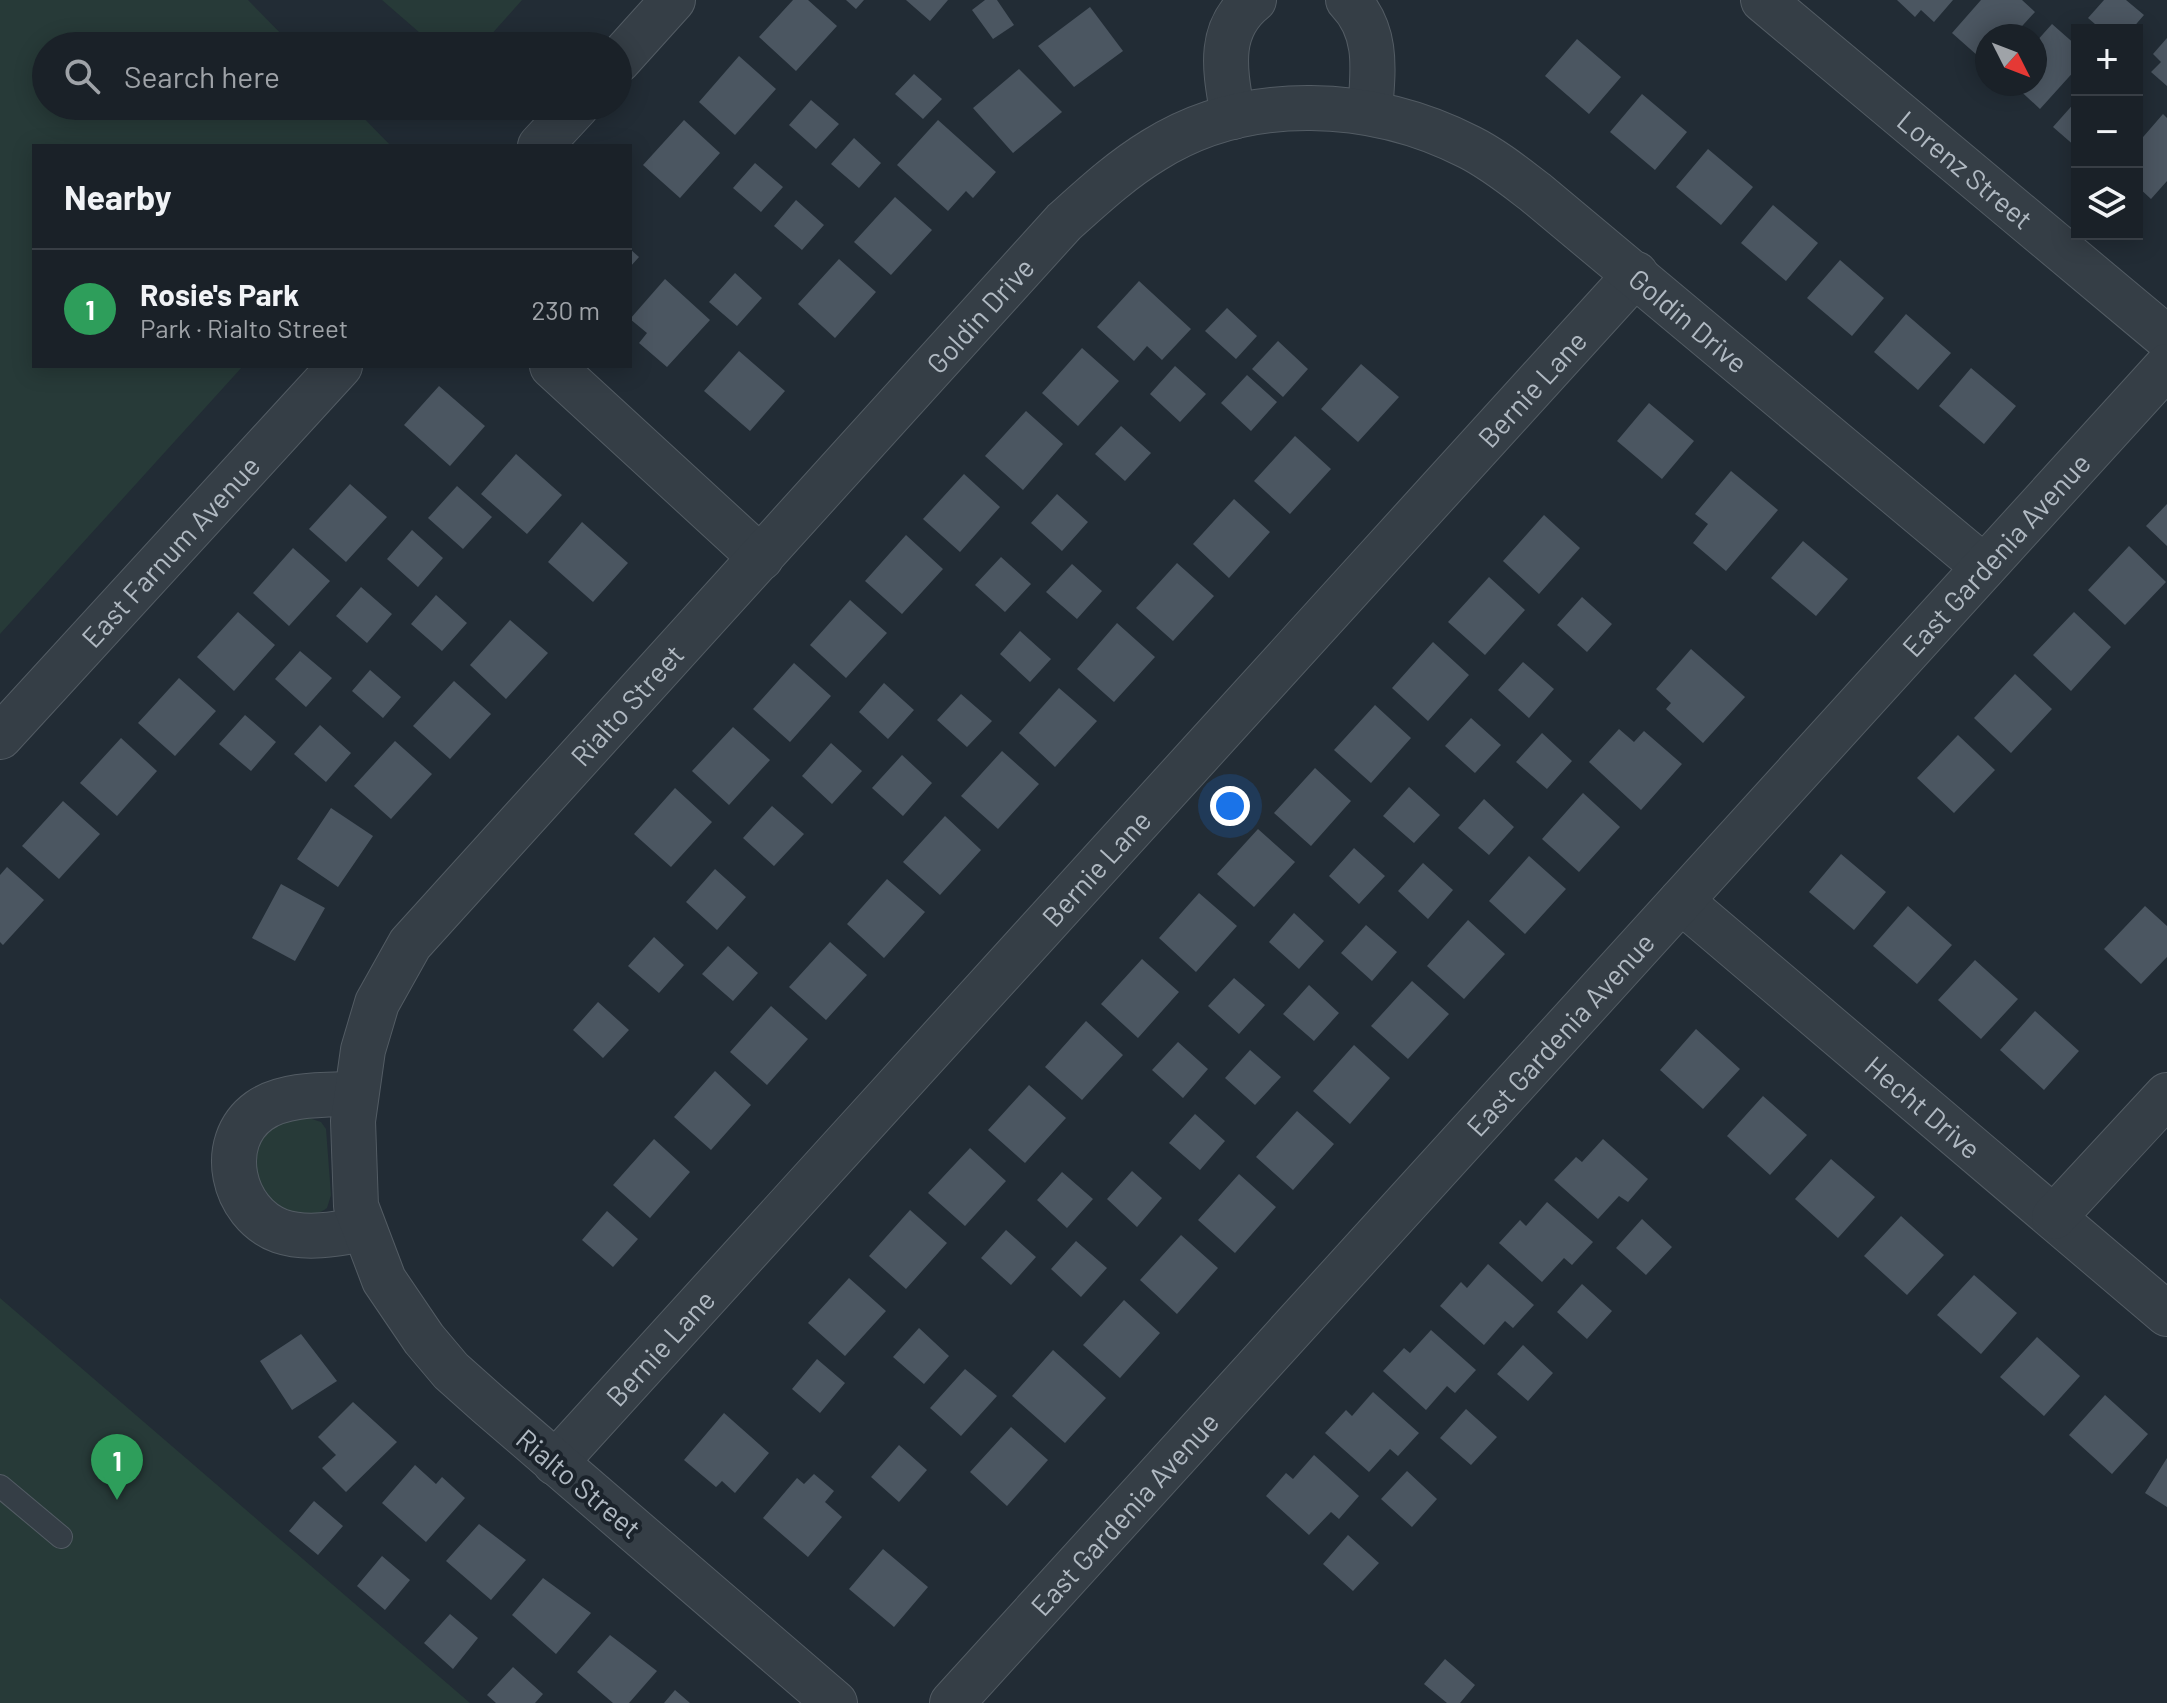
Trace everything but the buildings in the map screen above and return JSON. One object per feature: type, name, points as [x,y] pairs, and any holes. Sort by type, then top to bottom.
[{"type":"street","points":[[632,45],[673,0]]},
{"type":"street","points":[[1233,117],[1224,61],[1226,38],[1236,18],[1254,0]]},
{"type":"street","points":[[1348,0],[1361,14],[1370,34],[1370,112]]},
{"type":"street","name":"Lorenz Street","points":[[1763,0],[2167,338]]},
{"type":"street","name":"Goldin Drive","points":[[761,558],[1064,222],[1118,174],[1156,148],[1233,117],[1287,108],[1370,112],[1410,122],[1480,153],[1535,192],[1636,274],[1984,567]]},
{"type":"street","points":[[542,144],[564,120]]},
{"type":"street","name":"Bernie Lane","points":[[555,1463],[1636,274]]},
{"type":"street","name":"East Gardenia Avenue","points":[[952,1703],[2167,366]]},
{"type":"street","name":"East Farnum Avenue","points":[[0,737],[338,368]]},
{"type":"street","points":[[554,368],[761,558]]},
{"type":"street","name":"Rialto Street","points":[[761,558],[410,944],[377,1003],[354,1094],[354,1179],[356,1206],[384,1280],[424,1339],[451,1371],[835,1703]]},
{"type":"street","name":"Hecht Drive","points":[[1681,901],[2167,1314]]},
{"type":"street","points":[[354,1094],[301,1098],[277,1103],[258,1112],[242,1133],[233,1155],[234,1178],[244,1201],[258,1217],[277,1230],[297,1235],[364,1229]]},
{"type":"street","points":[[2054,1217],[2167,1095]]},
{"type":"lane","points":[[0,1486],[61,1537]]},
{"type":"green space","points":[[0,0],[248,0],[279,32],[32,32],[32,120],[366,120],[389,144],[32,144],[32,368],[241,368],[0,634]]},
{"type":"green space","points":[[382,0],[522,0],[493,32],[419,32]]},
{"type":"green space","points":[[306,1117],[321,1122],[326,1129],[331,1195],[327,1208],[319,1212],[291,1214],[272,1206],[259,1193],[253,1175],[254,1156],[268,1131],[279,1123]]},
{"type":"green space","points":[[0,1298],[470,1703],[0,1703]]},
{"type":"place","name":"Rosie's Park","points":[[117,1500]]}]
